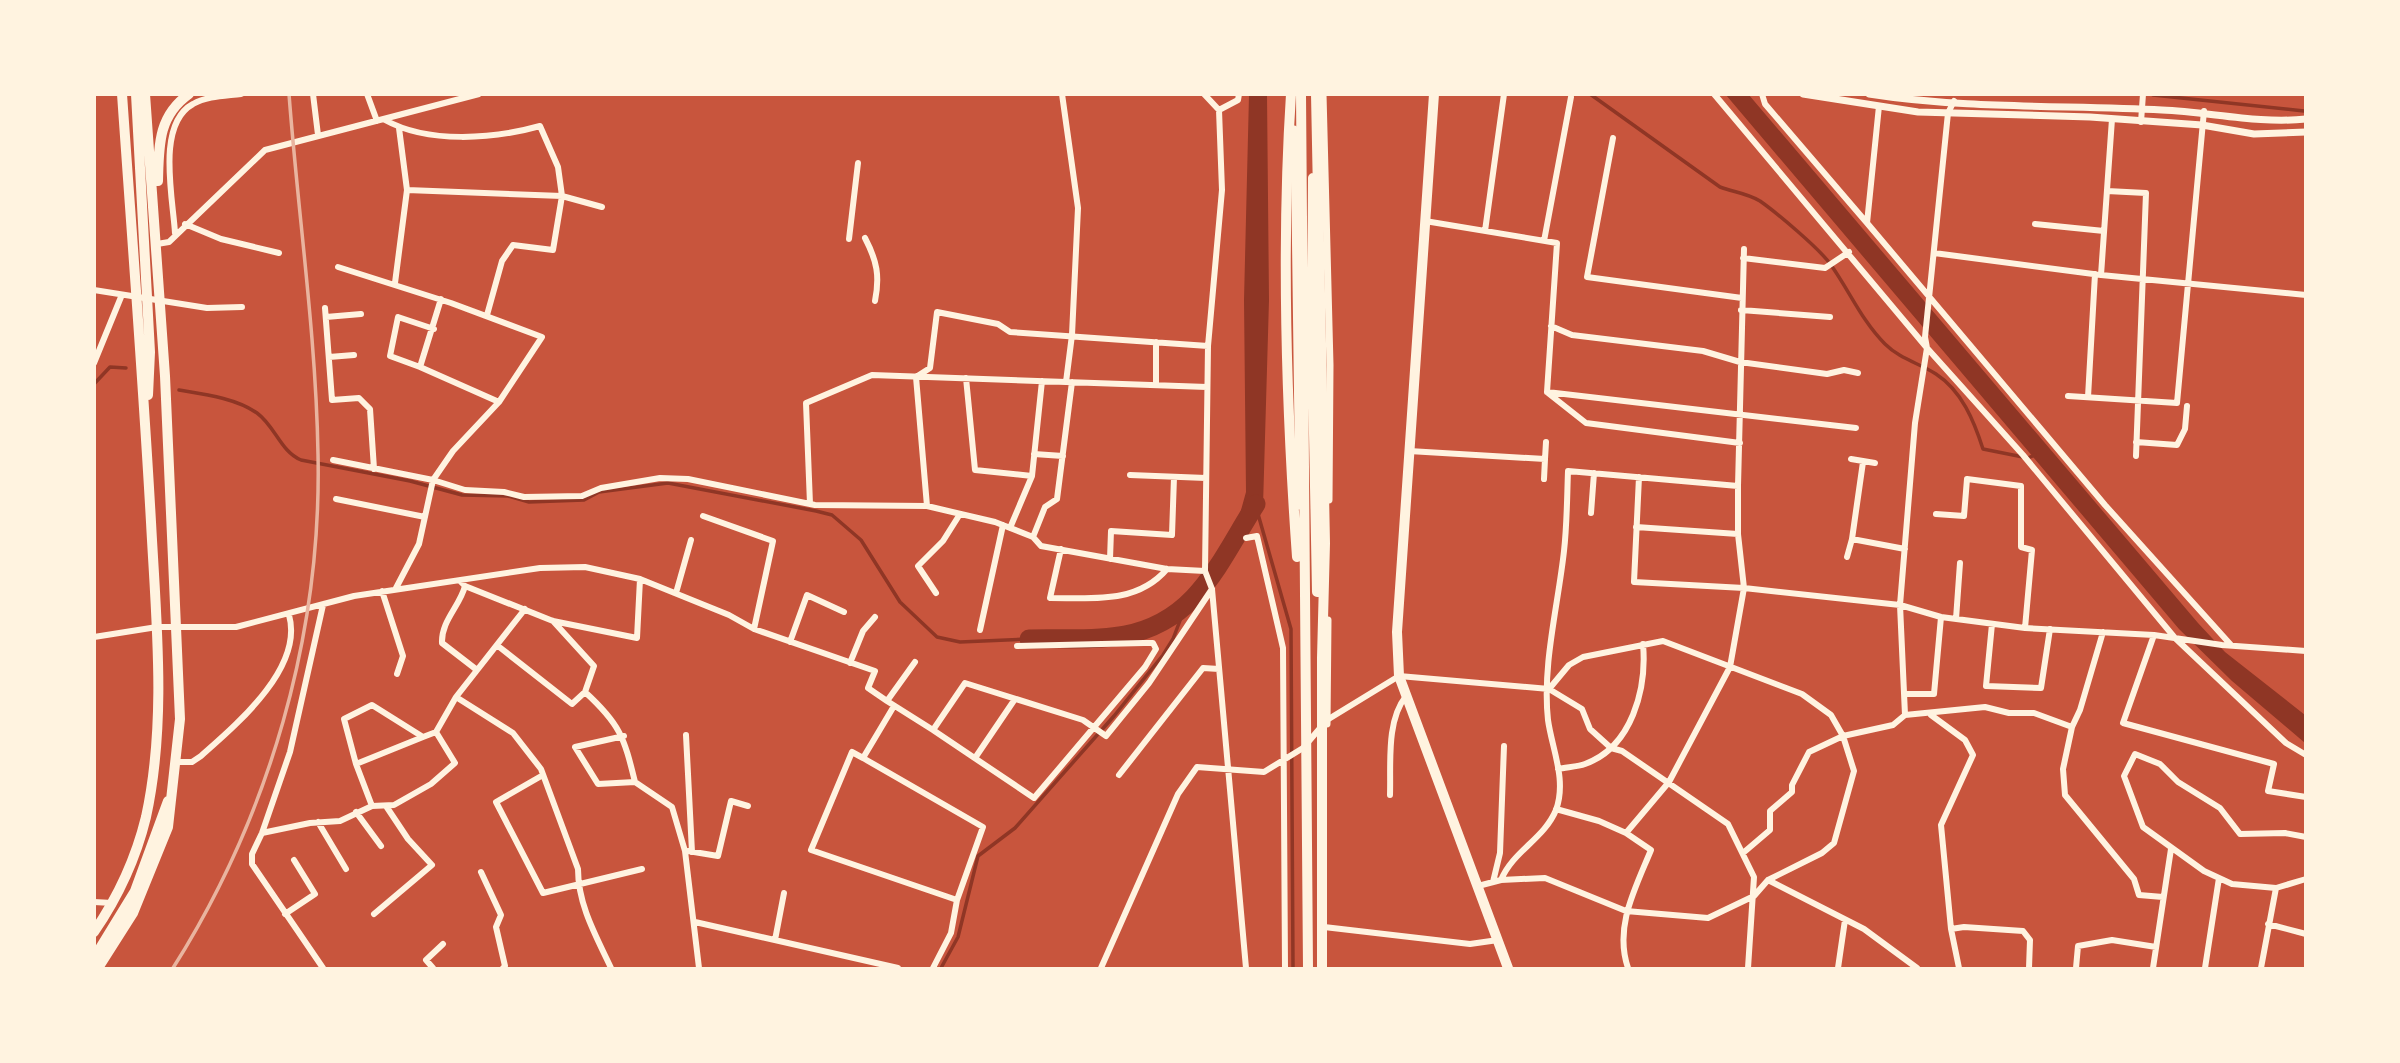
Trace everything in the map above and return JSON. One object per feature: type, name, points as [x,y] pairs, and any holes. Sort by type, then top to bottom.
[{"type":"highway","points":[[1292,94],[1285,191],[1290,464],[1304,633]]},
{"type":"highway","points":[[1301,94],[1306,968]]},
{"type":"highway","points":[[1321,97],[1311,194],[1314,543],[1322,658]]},
{"type":"highway","points":[[1321,97],[1325,543],[1322,658],[1323,968]]},
{"type":"main road","points":[[122,94],[141,300]]},
{"type":"main road","points":[[94,932],[129,869],[145,819],[153,779],[158,713],[157,627],[146,444],[135,94]]},
{"type":"main road","points":[[98,968],[133,914],[153,871],[168,827],[177,768],[180,719],[178,626],[158,244],[145,94]]},
{"type":"main road","points":[[157,233],[161,131],[171,109],[190,94]]},
{"type":"main road","points":[[1434,94],[1397,632],[1399,676],[1508,968]]},
{"type":"main road","points":[[94,958],[123,914],[143,872],[177,768]]},
{"type":"street","points":[[176,233],[170,155],[174,127],[184,111],[196,102],[241,94]]},
{"type":"street","points":[[313,94],[318,135]]},
{"type":"street","points":[[367,94],[381,120],[398,128],[440,135],[514,133],[540,126],[558,167],[562,196],[553,250],[513,245],[502,261],[487,315]]},
{"type":"street","points":[[158,244],[169,242],[265,150],[479,94]]},
{"type":"street","points":[[1033,537],[1045,507],[1056,499],[1063,456],[1069,382],[1078,208],[1062,94]]},
{"type":"street","points":[[1204,94],[1219,110],[1222,190],[1208,346],[1205,571],[1212,589],[1246,968]]},
{"type":"street","points":[[1219,110],[1238,100],[1239,94]]},
{"type":"street","points":[[1292,94],[1306,968]]},
{"type":"street","points":[[1485,231],[1504,94]]},
{"type":"street","points":[[1714,94],[1927,348],[2023,455],[2178,639],[2286,743],[2305,755]]},
{"type":"street","points":[[1762,94],[1765,104],[2105,505],[2231,646]]},
{"type":"street","points":[[1803,94],[1948,113],[2202,125],[2254,134],[2305,132]]},
{"type":"street","points":[[1869,94],[1954,101],[2204,111],[2272,121],[2305,119]]},
{"type":"street","points":[[2141,122],[2143,94]]},
{"type":"street","points":[[1321,97],[1330,365],[1323,968]]},
{"type":"street","points":[[1544,241],[1571,97]]},
{"type":"street","points":[[1905,715],[1900,605],[1915,423],[1927,348],[1924,337],[1948,113],[1954,101]]},
{"type":"street","points":[[1867,223],[1879,106]]},
{"type":"street","points":[[2068,396],[2178,403],[2204,111]]},
{"type":"street","points":[[2088,397],[2112,119]]},
{"type":"street","points":[[395,284],[407,190],[398,128]]},
{"type":"street","points":[[1613,138],[1587,277],[1742,298]]},
{"type":"street","points":[[849,239],[858,163]]},
{"type":"street","points":[[407,190],[562,196],[602,207]]},
{"type":"street","points":[[2107,191],[2146,193],[2136,400],[2136,457]]},
{"type":"street","points":[[1425,221],[1557,243],[1547,392]]},
{"type":"street","points":[[185,224],[221,240],[279,253]]},
{"type":"street","points":[[2035,224],[2104,230]]},
{"type":"street","points":[[865,238],[876,260],[880,280],[876,301]]},
{"type":"street","points":[[1626,833],[1669,782],[1730,667],[1744,588],[1738,534],[1738,416],[1744,248]]},
{"type":"street","points":[[1743,258],[1825,268],[1849,252]]},
{"type":"street","points":[[1934,253],[2098,275],[2189,282],[2271,294],[2305,295]]},
{"type":"street","points":[[338,267],[441,299],[542,337],[499,401],[453,451],[433,480],[419,544],[396,588]]},
{"type":"street","points":[[94,290],[161,303],[207,308],[242,307]]},
{"type":"street","points":[[94,362],[121,297]]},
{"type":"street","points":[[420,367],[441,299]]},
{"type":"street","points":[[325,308],[332,400],[359,398],[370,410],[374,469]]},
{"type":"street","points":[[1741,310],[1830,317]]},
{"type":"street","points":[[916,376],[930,368],[937,312],[998,324],[1010,332],[1208,346]]},
{"type":"street","points":[[326,317],[361,314]]},
{"type":"street","points":[[434,328],[398,317],[390,356],[499,401]]},
{"type":"street","points":[[1551,326],[1572,335],[1703,351],[1740,362],[1827,374],[1844,370],[1858,373]]},
{"type":"street","points":[[1156,342],[1156,385]]},
{"type":"street","points":[[329,357],[354,355]]},
{"type":"street","points":[[810,504],[806,403],[872,375],[1207,387]]},
{"type":"street","points":[[916,376],[927,506]]},
{"type":"street","points":[[966,378],[975,470],[1032,476]]},
{"type":"street","points":[[980,630],[1006,527],[1032,476],[1042,381]]},
{"type":"street","points":[[1547,392],[1856,428]]},
{"type":"street","points":[[1547,392],[1586,423],[1740,443]]},
{"type":"street","points":[[2136,442],[2177,445],[2185,429],[2187,406]]},
{"type":"street","points":[[1544,479],[1546,442]]},
{"type":"street","points":[[1409,451],[1545,459]]},
{"type":"street","points":[[1034,454],[1063,456]]},
{"type":"street","points":[[1851,459],[1875,463]]},
{"type":"street","points":[[333,460],[433,480],[465,490],[548,498],[582,496],[601,488],[660,478],[688,479],[810,504],[927,506],[1006,527],[1033,537],[1041,546],[1167,569],[1205,571]]},
{"type":"street","points":[[1847,557],[1863,462]]},
{"type":"street","points":[[1501,880],[1507,864],[1540,834],[1556,809],[1558,769],[1548,721],[1550,654],[1564,549],[1568,471],[1738,486]]},
{"type":"street","points":[[1591,513],[1594,473]]},
{"type":"street","points":[[1130,475],[1206,478]]},
{"type":"street","points":[[1110,559],[1111,531],[1172,535],[1174,477]]},
{"type":"street","points":[[1639,477],[1634,582],[1744,588],[1900,605],[1941,617],[2025,628],[2154,635],[2231,646],[2305,650]]},
{"type":"street","points":[[1936,514],[1964,516],[1967,479],[2021,486],[2021,547],[2032,550],[2025,628]]},
{"type":"street","points":[[336,499],[425,517]]},
{"type":"street","points":[[936,593],[918,566],[943,541],[960,514]]},
{"type":"street","points":[[703,516],[773,541],[754,629]]},
{"type":"street","points":[[1636,527],[1738,534]]},
{"type":"street","points":[[1246,538],[1257,536],[1283,648],[1286,968]]},
{"type":"street","points":[[1852,539],[1905,549]]},
{"type":"street","points":[[676,593],[691,540]]},
{"type":"street","points":[[1061,549],[1050,598],[1112,598],[1139,592],[1157,581],[1167,569]]},
{"type":"street","points":[[1956,619],[1960,563]]},
{"type":"street","points":[[94,637],[157,627],[236,627],[396,588],[463,583],[540,568],[584,567],[640,579],[729,615],[754,629],[875,671],[868,688],[1034,798],[1139,674],[1156,649],[1153,643],[1017,646]]},
{"type":"street","points":[[463,583],[553,621],[637,638],[640,579]]},
{"type":"street","points":[[463,583],[462,599],[442,630],[442,643],[477,670]]},
{"type":"street","points":[[933,730],[965,683],[1083,720],[1106,736],[1149,683],[1212,589]]},
{"type":"street","points":[[382,591],[403,656],[397,674]]},
{"type":"street","points":[[790,642],[807,595],[844,612]]},
{"type":"street","points":[[323,605],[290,752],[252,854],[252,864],[323,968]]},
{"type":"street","points":[[356,764],[436,732],[456,697],[526,609]]},
{"type":"street","points":[[177,768],[201,756],[259,701],[274,680],[293,637],[289,615]]},
{"type":"street","points":[[850,663],[863,631],[875,617]]},
{"type":"street","points":[[1904,694],[1934,694],[1941,617]]},
{"type":"street","points":[[498,646],[572,704],[585,692],[594,666],[553,621]]},
{"type":"street","points":[[1992,624],[1986,686],[2040,688],[2050,629]]},
{"type":"street","points":[[2103,632],[2080,710],[2072,727],[2063,769],[2065,794],[2134,879],[2139,895],[2163,897]]},
{"type":"street","points":[[2154,635],[2123,723],[2274,764],[2268,791],[2305,797]]},
{"type":"street","points":[[1478,886],[1501,880],[1545,877],[1626,911],[1708,918],[1754,896],[1768,880],[1822,853],[1834,843],[1854,771],[1843,736],[1831,715],[1802,694],[1662,641],[1583,657],[1569,665],[1549,689]]},
{"type":"street","points":[[1558,769],[1585,764],[1611,747],[1628,728],[1639,698],[1645,665],[1643,644]]},
{"type":"street","points":[[863,758],[915,662]]},
{"type":"street","points":[[1119,775],[1203,668],[1219,669]]},
{"type":"street","points":[[1139,674],[1149,683]]},
{"type":"street","points":[[1101,968],[1178,794],[1197,767],[1264,772],[1303,748],[1327,720],[1399,676],[1549,689],[1581,709],[1590,729],[1611,747],[1669,782],[1728,824],[1754,877],[1748,968]]},
{"type":"street","points":[[585,692],[608,713],[624,736],[635,782]]},
{"type":"street","points":[[1390,795],[1393,729],[1400,704],[1406,696]]},
{"type":"street","points":[[456,697],[513,733],[543,775],[578,869],[578,887],[583,909],[611,968]]},
{"type":"street","points":[[975,758],[1015,699]]},
{"type":"street","points":[[372,806],[356,764],[344,719],[372,705],[423,737]]},
{"type":"street","points":[[1743,853],[1770,830],[1770,811],[1792,792],[1792,785],[1809,752],[1843,736],[1893,726],[1905,715],[1985,707],[2009,713],[2034,713],[2072,727]]},
{"type":"street","points":[[1930,714],[1965,740],[1973,755],[1941,825],[1951,929],[1959,968]]},
{"type":"street","points":[[262,833],[318,822],[340,821],[372,806],[394,805],[431,784],[455,763],[436,732]]},
{"type":"street","points":[[624,736],[575,747],[597,784],[635,782],[672,807],[688,851]]},
{"type":"street","points":[[686,736],[688,851],[699,968]]},
{"type":"street","points":[[1493,882],[1500,853],[1504,746]]},
{"type":"street","points":[[933,968],[951,933],[957,900],[983,827],[852,751],[811,850],[957,900]]},
{"type":"street","points":[[2305,837],[2285,833],[2240,834],[2220,808],[2178,782],[2160,764],[2135,754],[2124,776],[2143,827],[2171,849],[2219,878],[2232,884],[2276,888],[2305,879]]},
{"type":"street","points":[[543,775],[496,802],[543,893],[578,887],[642,869]]},
{"type":"street","points":[[688,851],[718,856],[732,802],[748,806]]},
{"type":"street","points":[[374,914],[432,865],[408,839],[386,806]]},
{"type":"street","points":[[1556,809],[1599,821],[1626,833],[1651,850],[1626,911],[1623,953],[1628,968]]},
{"type":"street","points":[[356,812],[381,846]]},
{"type":"street","points":[[318,822],[346,869]]},
{"type":"street","points":[[2153,968],[2171,849]]},
{"type":"street","points":[[285,914],[315,894],[294,860]]},
{"type":"street","points":[[481,872],[501,915],[496,927],[505,966],[503,968]]},
{"type":"street","points":[[2205,968],[2219,878]]},
{"type":"street","points":[[1768,880],[1864,929],[1917,968]]},
{"type":"street","points":[[2261,968],[2276,888]]},
{"type":"street","points":[[775,940],[784,892]]},
{"type":"street","points":[[94,902],[112,903]]},
{"type":"street","points":[[1839,968],[1845,920]]},
{"type":"street","points":[[695,922],[898,968]]},
{"type":"street","points":[[2268,923],[2305,934]]},
{"type":"street","points":[[1324,927],[1470,944],[1498,940]]},
{"type":"street","points":[[1951,929],[1964,927],[2023,931],[2030,940],[2029,968]]},
{"type":"street","points":[[2076,968],[2078,946],[2112,940],[2156,947]]},
{"type":"street","points":[[433,968],[426,960],[443,944]]},
{"type":"shaded area","points":[[1249,95],[1267,95],[1269,300],[1263,506],[1259,518],[1242,526],[1238,521],[1246,492],[1244,300]]},
{"type":"shaded area","points":[[1726,95],[1749,95],[2198,623],[2225,652],[2305,715],[2305,743],[2232,681],[2179,629]]},
{"type":"waterway","points":[[1590,94],[1720,187],[1760,201],[1787,222],[1831,265],[1863,316],[1885,344],[1936,374],[1953,389],[1971,417],[1983,449],[2028,458],[2035,455]]},
{"type":"waterway","points":[[2153,95],[2304,111]]},
{"type":"waterway","points":[[94,384],[110,367],[126,368]]},
{"type":"waterway","points":[[179,390],[219,397],[249,408],[263,418],[288,451],[301,460],[410,481],[462,495],[508,496],[529,502],[584,500],[599,492],[668,483],[832,515],[861,540],[900,602],[937,637],[960,642],[1029,639]]},
{"type":"waterway","points":[[1029,639],[1114,637],[1150,628],[1171,616],[1189,602],[1204,585],[1256,504]]},
{"type":"waterway","points":[[1258,514],[1291,629],[1293,968]]},
{"type":"waterway","points":[[941,968],[958,937],[978,856],[1015,828],[1114,716],[1163,655],[1173,639],[1184,610]]},
{"type":"railway","points":[[173,968],[207,910],[237,849],[262,786],[283,722],[311,589],[317,522],[317,409],[289,94]]}]
